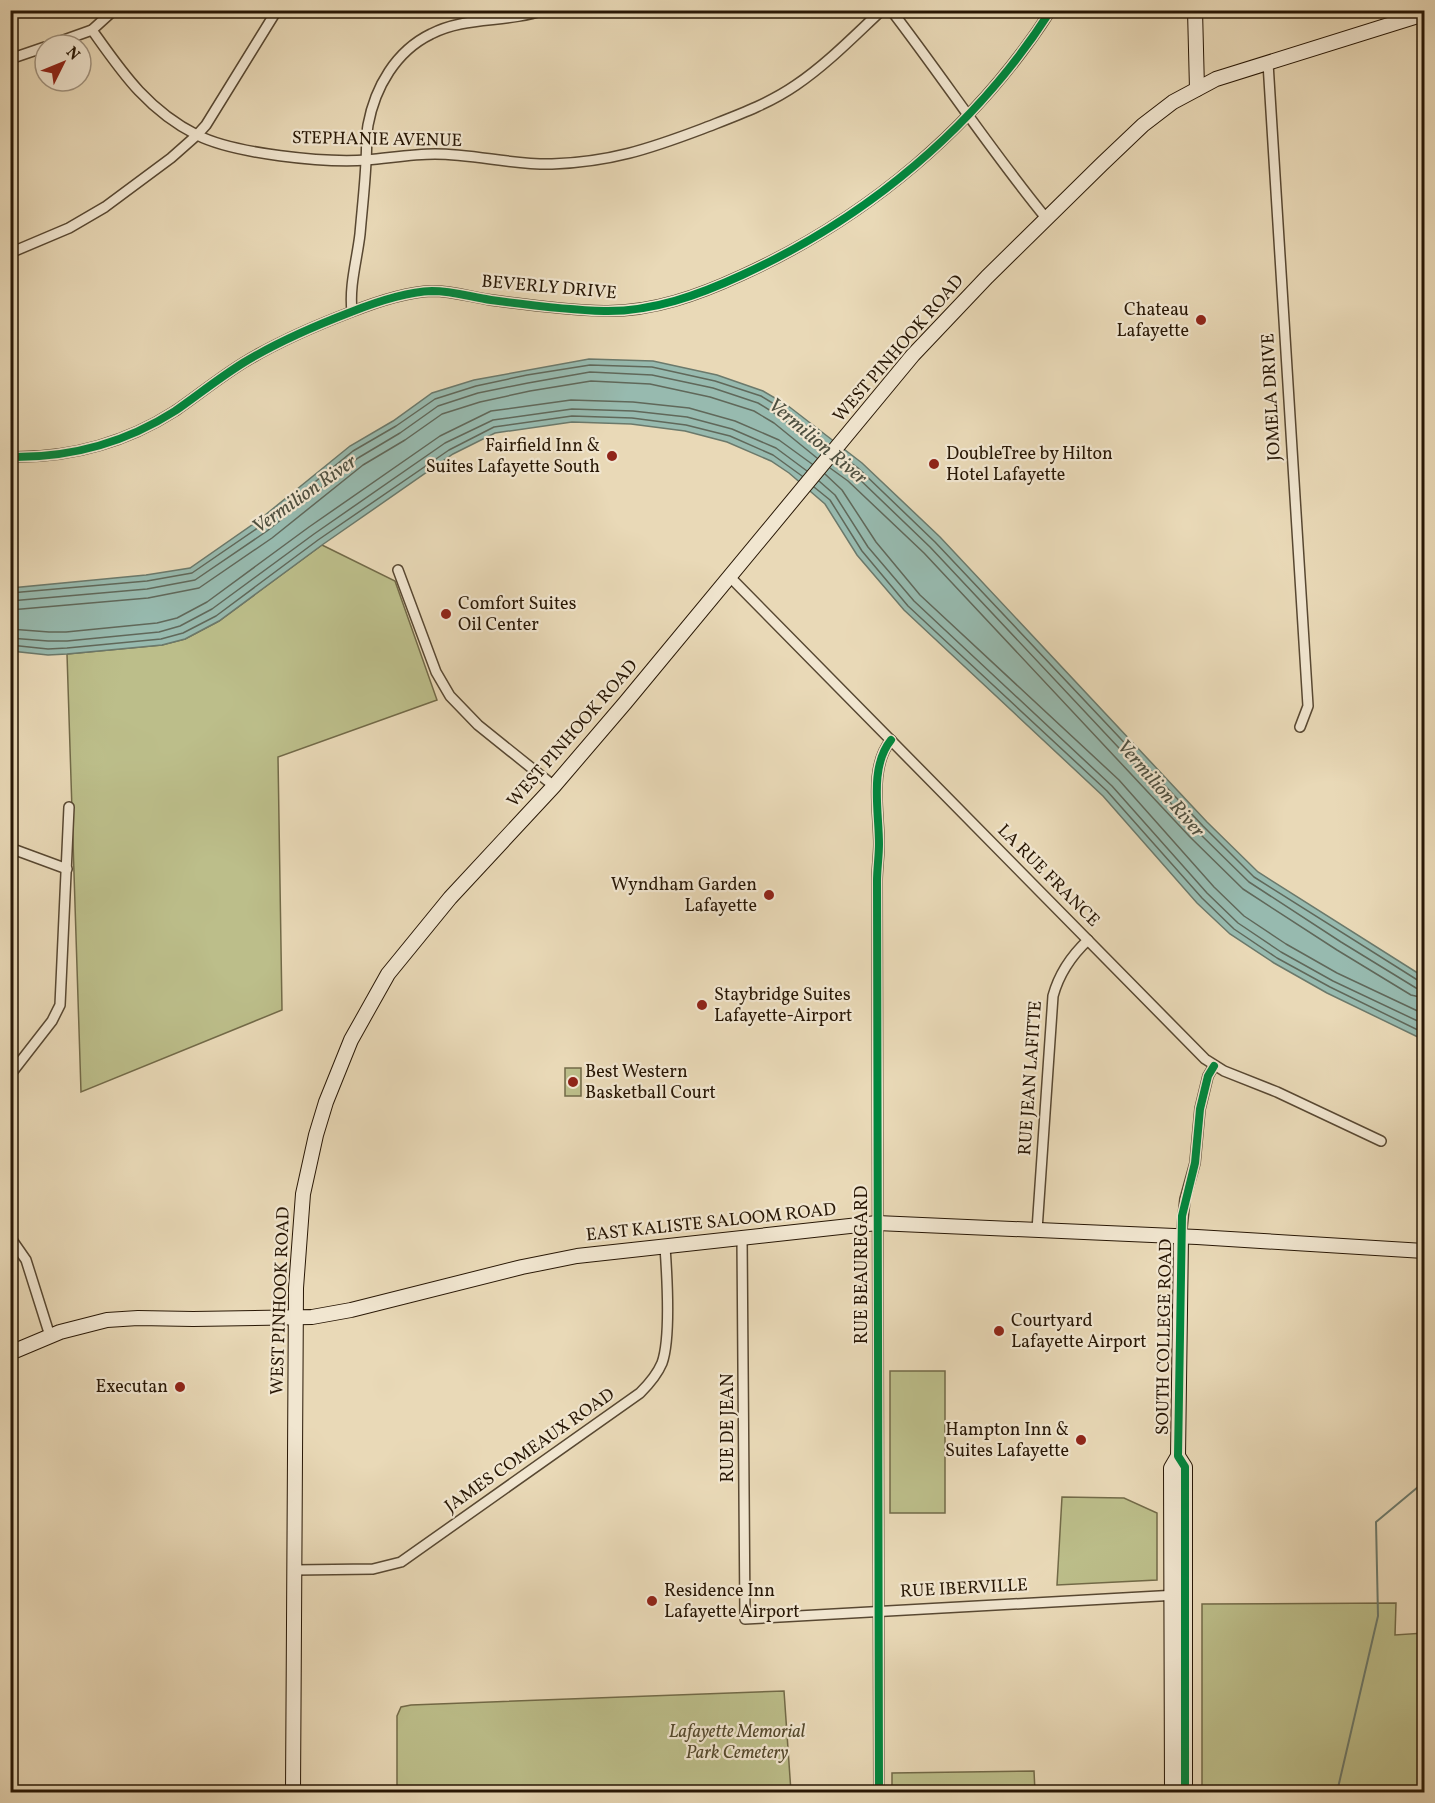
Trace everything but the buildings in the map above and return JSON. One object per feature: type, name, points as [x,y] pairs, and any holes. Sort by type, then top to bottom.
[{"type":"main road","points":[[1195,10],[1197,88]]},
{"type":"main road","name":"WEST PINHOOK ROAD","points":[[293,1792],[295,1318],[299,1225],[308,1170],[326,1102],[356,1029],[388,974],[421,931],[554,786],[913,355],[1046,218],[1143,125],[1173,102],[1216,80],[1425,14]]},
{"type":"main road","name":"EAST KALISTE SALOOM ROAD","points":[[10,1353],[81,1325],[124,1319],[295,1318],[351,1310],[546,1261],[877,1223],[1181,1236],[1425,1251]]},
{"type":"main road","name":"SOUTH COLLEGE ROAD","points":[[1181,1236],[1178,1456],[1170,1468],[1178,1595],[1185,1792]]},
{"type":"main road","name":"SOUTH COLLEGE ROAD","points":[[1172,1792],[1178,1595]]},
{"type":"street","points":[[84,33],[92,30],[114,10]]},
{"type":"street","points":[[10,253],[69,228],[95,213],[147,176],[197,135],[206,125],[277,10]]},
{"type":"street","points":[[352,311],[350,298],[357,262],[368,125],[375,100],[388,73],[408,49],[432,33],[450,27],[519,17],[543,10]]},
{"type":"street","name":"STEPHANIE AVENUE","points":[[92,30],[141,93],[177,123],[197,135],[225,144],[273,155],[318,159],[366,160],[436,154],[512,163],[577,163],[616,158],[662,145],[739,116],[795,86],[818,69],[882,10]]},
{"type":"street","points":[[891,10],[969,114],[1017,183],[1046,218]]},
{"type":"street","name":"BEVERLY DRIVE","points":[[10,457],[60,456],[95,448],[132,434],[174,411],[246,362],[300,334],[352,311],[398,297],[433,291],[494,300],[607,311],[640,308],[686,298],[714,288],[768,263],[852,214],[900,179],[969,114],[1004,77],[1051,10]]},
{"type":"street","points":[[10,59],[33,51]]},
{"type":"street","name":"JOMELA DRIVE","points":[[1268,63],[1308,706],[1300,727]]},
{"type":"street","points":[[398,570],[436,672],[450,696],[478,725],[554,786]]},
{"type":"street","name":"LA RUE FRANCE","points":[[730,577],[1214,1066],[1277,1092],[1381,1141]]},
{"type":"street","name":"RUE BEAUREGARD","points":[[879,1792],[876,969],[878,775],[882,756],[891,740]]},
{"type":"street","points":[[10,1075],[52,1021],[60,1005],[69,807]]},
{"type":"street","points":[[10,849],[67,869]]},
{"type":"street","name":"RUE JEAN LAFITTE","points":[[1037,1230],[1053,996],[1056,983],[1065,966],[1088,940]]},
{"type":"street","name":"SOUTH COLLEGE ROAD","points":[[1181,1236],[1185,1199],[1195,1163],[1200,1109],[1208,1076],[1214,1066]]},
{"type":"street","points":[[10,1237],[26,1260],[50,1336]]},
{"type":"street","name":"RUE DE JEAN","points":[[742,1238],[745,1619]]},
{"type":"street","name":"JAMES COMEAUX ROAD","points":[[295,1570],[373,1569],[401,1562],[640,1393],[658,1370],[665,1351],[667,1281],[665,1247]]},
{"type":"street","name":"RUE IBERVILLE","points":[[745,1619],[1178,1595]]},
{"type":"green space","points":[[322,545],[395,581],[437,700],[278,757],[282,1010],[81,1092],[67,654],[162,645],[185,639],[219,621]]},
{"type":"green space","name":"Best Western Basketball Court","points":[[565,1068],[581,1068],[581,1096],[565,1096]]},
{"type":"green space","points":[[890,1371],[945,1371],[945,1513],[890,1513]]},
{"type":"green space","points":[[1062,1497],[1124,1498],[1157,1513],[1157,1580],[1057,1585]]},
{"type":"green space","points":[[1396,1603],[1395,1635],[1424,1633],[1424,1792],[1202,1792],[1202,1604]]},
{"type":"green space","name":"Lafayette Memorial Park Cemetery","points":[[784,1691],[791,1792],[397,1792],[397,1716],[401,1707]]},
{"type":"green space","points":[[1034,1771],[1035,1792],[892,1792],[892,1773]]},
{"type":"water","name":"Vermilion River","points":[[589,359],[653,361],[717,375],[763,391],[787,405],[862,463],[940,537],[1207,822],[1258,872],[1424,977],[1424,1040],[1327,993],[1274,963],[1230,934],[1197,903],[1103,796],[904,610],[857,555],[825,504],[789,473],[771,461],[727,442],[685,431],[631,424],[572,422],[495,433],[453,454],[322,545],[219,621],[185,639],[162,645],[67,654],[48,655],[11,651],[11,588],[146,575],[190,568],[259,520],[350,446],[393,421],[432,393],[474,380]]},
{"type":"waterway","points":[[1337,1792],[1378,1616],[1376,1522],[1424,1482]]},
{"type":"cycle path","points":[[10,457],[54,455],[75,451],[136,432],[175,411],[234,369],[268,349],[338,317],[402,295],[440,291],[547,307],[622,311],[675,301],[726,282],[788,252],[832,226],[875,197],[915,165],[989,93],[1051,10]]},
{"type":"cycle path","points":[[879,1792],[877,881],[879,844],[877,790],[880,763],[891,740]]},
{"type":"cycle path","points":[[1185,1792],[1185,1467],[1178,1456],[1182,1216],[1195,1163],[1200,1109],[1208,1076],[1214,1066]]},
{"type":"place","name":"Chateau Lafayette","points":[[1201,320]]},
{"type":"place","name":"Fairfield Inn & Suites Lafayette South","points":[[612,456]]},
{"type":"place","name":"DoubleTree by Hilton Hotel Lafayette","points":[[934,464]]},
{"type":"place","name":"Comfort Suites Oil Center","points":[[446,614]]},
{"type":"place","name":"Wyndham Garden Lafayette","points":[[769,895]]},
{"type":"place","name":"Staybridge Suites Lafayette-Airport","points":[[702,1005]]},
{"type":"place","name":"Best Western Basketball Court","points":[[573,1082]]},
{"type":"place","name":"Courtyard Lafayette Airport","points":[[999,1331]]},
{"type":"place","name":"Executan","points":[[180,1387]]},
{"type":"place","name":"Hampton Inn & Suites Lafayette","points":[[1081,1440]]},
{"type":"place","name":"Residence Inn Lafayette Airport","points":[[652,1601]]}]
